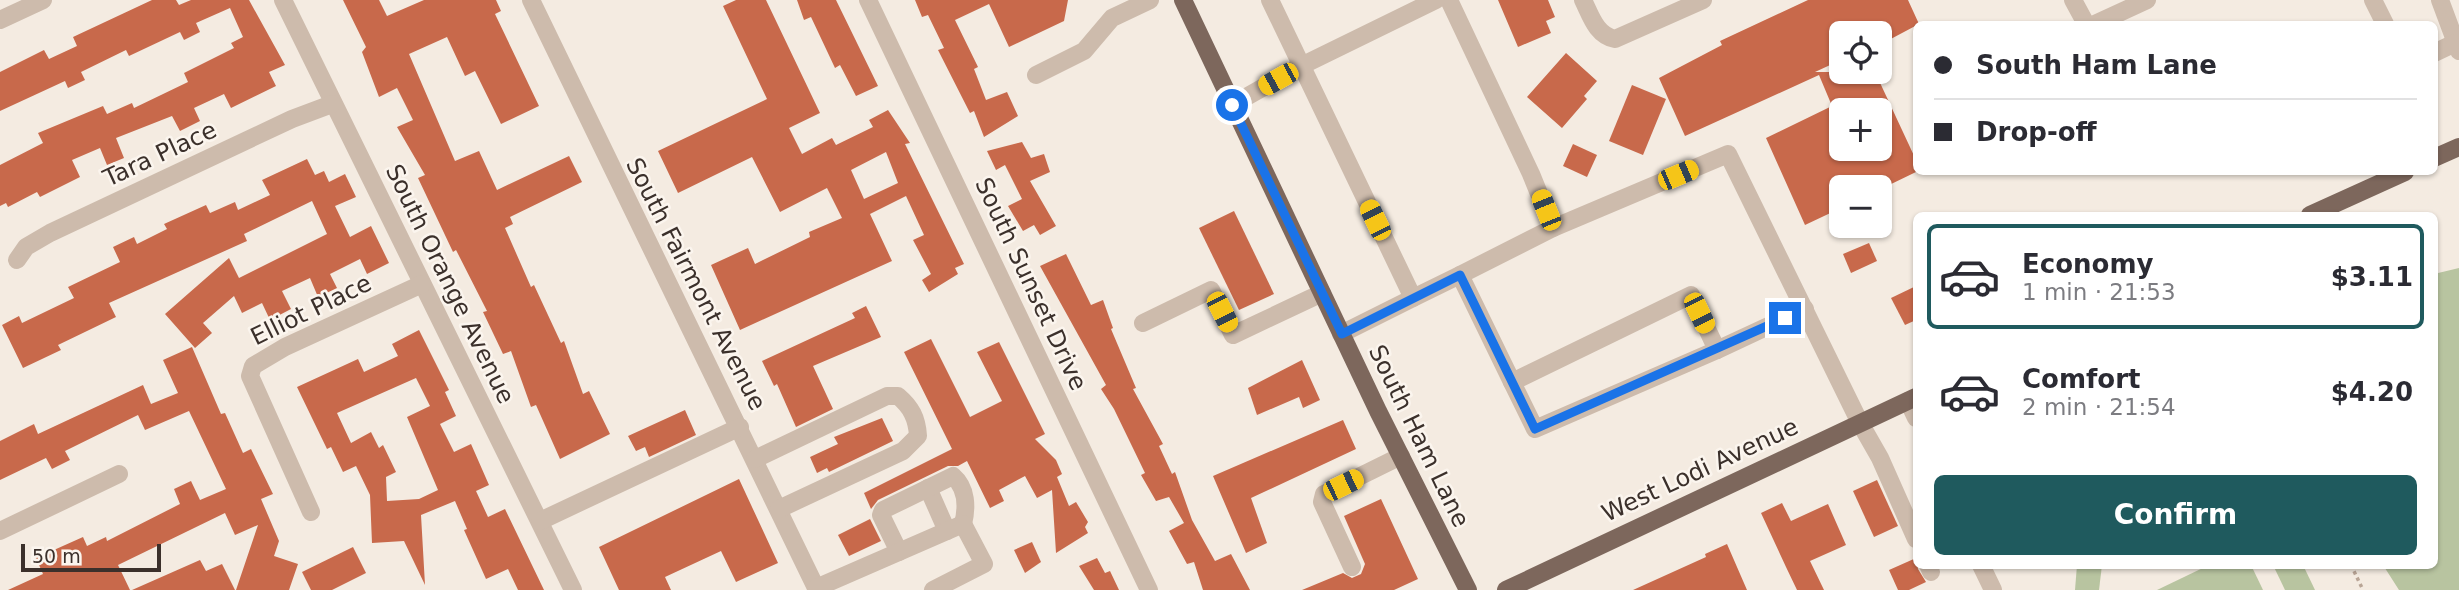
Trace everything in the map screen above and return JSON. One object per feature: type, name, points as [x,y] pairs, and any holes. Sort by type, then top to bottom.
[{"type":"main road","name":"South Ham Lane","points":[[1183,0],[1322,293],[1468,590]]},
{"type":"main road","points":[[2438,156],[2459,146]]},
{"type":"main road","points":[[2317,212],[2398,175]]},
{"type":"main road","name":"West Lodi Avenue","points":[[1506,590],[1912,399]]},
{"type":"street","points":[[0,20],[43,0]]},
{"type":"street","name":"South Orange Avenue","points":[[283,0],[573,590]]},
{"type":"street","name":"South Fairmont Avenue","points":[[531,0],[601,150],[668,276],[816,589]]},
{"type":"street","name":"South Sunset Drive","points":[[868,0],[1149,590]]},
{"type":"street","points":[[1036,75],[1084,51],[1112,18],[1150,0]]},
{"type":"street","points":[[1270,0],[1413,298]]},
{"type":"street","points":[[1232,105],[1301,66],[1436,0]]},
{"type":"street","points":[[1448,0],[1531,174],[1553,228]]},
{"type":"street","points":[[1583,0],[1597,28],[1608,37],[1630,34],[1703,0]]},
{"type":"street","points":[[2073,0],[2083,21]]},
{"type":"street","points":[[2102,21],[2147,0]]},
{"type":"street","points":[[2373,0],[2384,21]]},
{"type":"street","points":[[2438,51],[2457,47],[2440,0]]},
{"type":"street","name":"Tara Place","points":[[18,260],[26,247],[50,233],[292,119],[332,104]]},
{"type":"street","points":[[1342,334],[1553,228],[1728,154],[1860,423],[1880,458],[1913,532]]},
{"type":"street","points":[[1460,275],[1535,429],[1805,309]]},
{"type":"street","name":"Elliot Place","points":[[311,512],[250,376],[253,366],[285,347],[422,284]]},
{"type":"street","points":[[1143,323],[1210,290],[1233,334],[1322,293]]},
{"type":"street","points":[[1512,382],[1690,295],[1717,349]]},
{"type":"street","points":[[755,459],[887,396],[898,396],[910,406],[917,423],[918,436],[903,451],[779,509]]},
{"type":"street","points":[[540,521],[740,427]]},
{"type":"street","points":[[1352,568],[1322,502],[1324,494],[1401,456]]},
{"type":"street","points":[[0,531],[119,474]]},
{"type":"street","points":[[816,589],[955,528],[967,507],[958,481],[953,476],[883,510],[881,515],[899,552]]},
{"type":"street","points":[[928,488],[984,565],[933,590]]},
{"type":"street","points":[[1983,569],[1993,590]]},
{"type":"path","points":[[2353,569],[2363,590]]},
{"type":"green space","points":[[2459,268],[2459,590],[2399,590],[2386,569],[2438,569],[2438,273]]},
{"type":"green space","points":[[2077,569],[2102,569],[2099,590],[2075,590]]},
{"type":"green space","points":[[2201,569],[2253,569],[2263,590],[2157,590]]},
{"type":"green space","points":[[2275,569],[2305,569],[2315,590],[2285,590]]},
{"type":"building","points":[[152,0],[176,0],[179,5],[191,0],[249,0],[285,65],[269,72],[276,86],[231,108],[224,94],[194,108],[200,121],[180,131],[172,116],[116,138],[124,158],[107,165],[100,148],[72,160],[80,177],[40,197],[37,192],[8,207],[6,203],[0,206],[0,165],[43,143],[38,133],[103,106],[107,114],[132,103],[134,108],[188,82],[184,73],[234,48],[231,43],[243,37],[230,8],[196,23],[200,32],[184,40],[180,32],[129,56],[126,50],[81,72],[85,80],[68,88],[65,81],[0,111],[0,72],[44,50],[49,59],[77,46],[73,37]]},
{"type":"building","points":[[343,0],[379,0],[387,16],[424,0],[496,0],[501,11],[495,14],[539,106],[501,124],[475,71],[465,76],[447,37],[409,54],[455,161],[479,151],[497,190],[569,156],[582,182],[510,217],[513,224],[505,228],[531,287],[534,285],[561,343],[564,341],[583,394],[589,391],[610,434],[560,459],[536,405],[531,407],[511,351],[503,354],[483,312],[487,311],[456,250],[453,252],[418,178],[425,175],[397,127],[413,120],[397,88],[379,97],[362,52],[366,47]]},
{"type":"building","points":[[736,0],[766,0],[820,113],[789,128],[802,154],[832,138],[836,145],[873,127],[869,120],[888,110],[910,143],[905,144],[964,264],[955,268],[958,274],[929,292],[922,280],[931,274],[913,240],[924,235],[906,196],[870,214],[892,261],[740,330],[711,265],[748,248],[755,264],[810,237],[809,232],[842,218],[827,188],[780,212],[752,157],[678,193],[658,151],[767,99],[723,6]],"holes":[[[886,152],[898,183],[864,199],[851,170]]]},
{"type":"building","points":[[797,0],[836,0],[878,86],[856,96],[840,65],[835,68],[811,17],[804,20]]},
{"type":"building","points":[[915,0],[1068,0],[1064,21],[1009,47],[989,4],[955,20],[978,67],[974,69],[986,100],[1007,92],[1018,116],[984,137],[974,111],[970,113],[938,50],[944,48],[928,15],[922,17]]},
{"type":"building","points":[[1498,0],[1548,0],[1555,17],[1546,21],[1551,33],[1518,47]]},
{"type":"building","points":[[1808,0],[1908,0],[1918,21],[1913,21],[1913,27],[1892,38],[1892,21],[1829,21],[1829,66],[1815,72],[1829,72],[1829,84],[1881,84],[1887,98],[1829,99],[1819,75],[1685,136],[1659,78],[1722,45],[1720,41]]},
{"type":"building","points":[[1566,53],[1597,81],[1584,96],[1587,99],[1562,128],[1527,97]]},
{"type":"building","points":[[1632,85],[1666,99],[1643,155],[1609,141]]},
{"type":"building","points":[[1829,107],[1829,161],[1892,161],[1892,108],[1913,154],[1913,173],[1892,184],[1892,175],[1829,175],[1829,214],[1805,225],[1766,138]]},
{"type":"building","points":[[1022,142],[1031,158],[1044,154],[1050,172],[1030,181],[1056,226],[1040,235],[1034,225],[1023,231],[1008,206],[1022,199],[1005,165],[996,170],[987,151]]},
{"type":"building","points":[[1573,144],[1597,155],[1587,177],[1563,166]]},
{"type":"building","points":[[307,159],[315,175],[324,171],[329,182],[345,174],[356,197],[335,206],[350,237],[371,226],[389,263],[367,274],[360,259],[330,274],[337,288],[318,297],[310,278],[282,291],[291,309],[270,320],[262,303],[242,313],[234,296],[203,323],[212,333],[195,348],[165,314],[229,258],[239,278],[327,234],[312,201],[244,234],[247,241],[109,303],[116,317],[58,345],[61,350],[23,368],[2,325],[19,316],[22,323],[74,298],[68,287],[120,262],[113,247],[134,237],[137,244],[167,229],[164,224],[206,205],[210,213],[235,202],[238,210],[270,195],[262,180]]},
{"type":"building","points":[[1234,211],[1274,294],[1239,310],[1199,228]]},
{"type":"building","points":[[1869,243],[1877,261],[1851,273],[1843,254]]},
{"type":"building","points":[[1066,254],[1091,305],[1103,300],[1113,328],[1111,329],[1136,388],[1133,389],[1163,444],[1159,446],[1172,474],[1175,472],[1192,520],[1215,561],[1231,554],[1250,590],[1203,590],[1194,562],[1187,564],[1169,531],[1184,523],[1169,497],[1156,501],[1141,475],[1145,473],[1114,409],[1101,389],[1106,385],[1040,266]]},
{"type":"building","points":[[1913,287],[1913,321],[1905,325],[1891,298]]},
{"type":"building","points":[[866,306],[881,337],[813,366],[833,409],[796,427],[777,384],[774,386],[762,361],[855,318],[852,313]]},
{"type":"building","points":[[419,330],[449,390],[445,392],[456,416],[440,424],[454,452],[471,444],[489,485],[476,491],[488,517],[505,509],[544,590],[518,590],[508,569],[486,579],[464,530],[467,529],[455,501],[421,515],[425,585],[404,541],[372,543],[370,495],[356,466],[343,472],[331,447],[327,449],[297,387],[358,359],[364,372],[398,356],[392,344]],"holes":[[[416,378],[430,406],[407,417],[438,490],[419,499],[387,501],[386,477],[396,472],[383,445],[379,448],[371,432],[351,443],[337,413]]]},
{"type":"building","points":[[931,339],[970,417],[1002,401],[977,352],[999,342],[1045,434],[1035,439],[1056,460],[1062,474],[1057,477],[1069,506],[1076,502],[1088,522],[1085,527],[1088,533],[1056,553],[1052,490],[1037,498],[1025,476],[999,490],[1004,501],[990,508],[967,461],[958,466],[948,466],[878,500],[871,509],[864,493],[952,449],[904,352]]},
{"type":"building","points":[[192,347],[221,414],[225,413],[243,453],[251,449],[273,494],[261,499],[279,541],[274,556],[298,564],[289,590],[236,590],[258,525],[235,535],[225,513],[118,565],[130,590],[8,590],[43,574],[36,558],[83,537],[87,546],[106,537],[107,541],[180,504],[174,489],[191,481],[200,500],[226,489],[189,411],[145,430],[138,415],[65,451],[70,460],[52,469],[46,458],[0,480],[0,441],[34,424],[38,434],[143,385],[151,404],[178,393],[163,360]]},
{"type":"building","points":[[1302,360],[1320,400],[1303,408],[1299,397],[1257,415],[1248,388]]},
{"type":"building","points":[[685,410],[696,435],[649,457],[645,447],[636,451],[628,436]]},
{"type":"building","points":[[882,418],[893,441],[829,472],[827,468],[817,473],[810,457],[838,444],[834,437]]},
{"type":"building","points":[[1343,420],[1356,449],[1251,498],[1267,543],[1246,553],[1213,476]]},
{"type":"building","points":[[739,479],[778,563],[736,582],[721,551],[665,577],[671,590],[619,590],[599,547]]},
{"type":"building","points":[[1877,480],[1898,526],[1874,537],[1853,491]]},
{"type":"building","points":[[1381,499],[1418,579],[1394,590],[1302,590],[1343,573],[1352,578],[1361,574],[1365,564],[1344,516]]},
{"type":"building","points":[[1782,503],[1791,521],[1828,504],[1846,545],[1810,561],[1824,590],[1797,590],[1761,513]]},
{"type":"building","points":[[870,519],[881,541],[849,556],[838,535]]},
{"type":"building","points":[[1032,542],[1041,562],[1025,573],[1014,550]]},
{"type":"building","points":[[1727,544],[1747,590],[1633,590],[1706,557],[1705,554]]},
{"type":"building","points":[[353,547],[366,573],[332,590],[311,590],[302,572]]},
{"type":"building","points":[[1097,558],[1105,573],[1110,571],[1119,590],[1094,590],[1079,566]]},
{"type":"building","points":[[1913,559],[1913,569],[1918,569],[1926,582],[1909,590],[1898,590],[1889,570]]},
{"type":"building","points":[[200,560],[206,571],[222,564],[235,590],[132,590]]},
{"type":"route","points":[[1232,105],[1342,334],[1460,275],[1535,429],[1785,318]]}]
